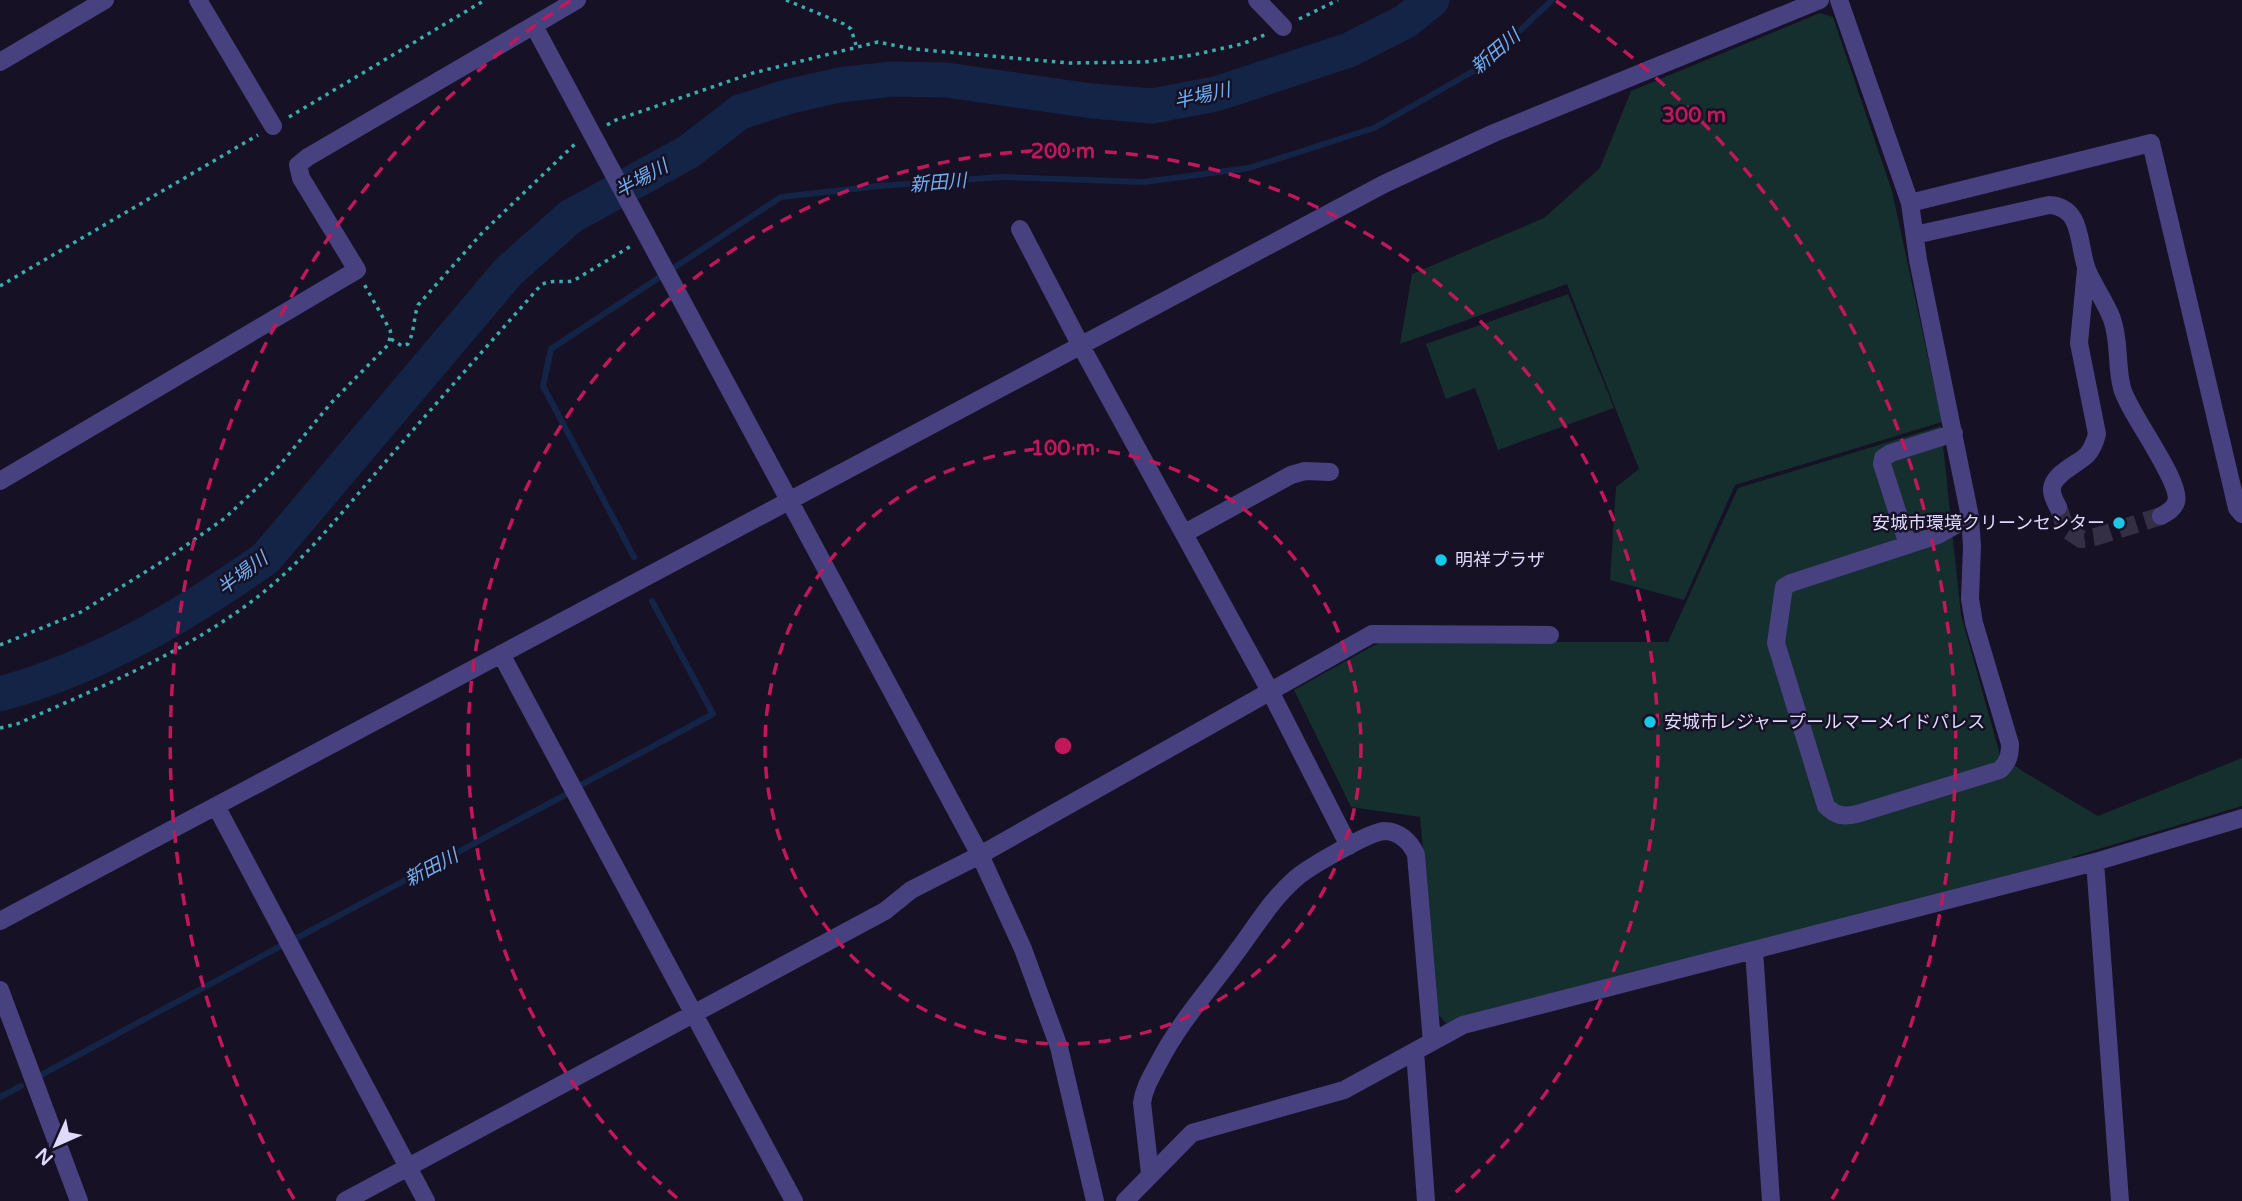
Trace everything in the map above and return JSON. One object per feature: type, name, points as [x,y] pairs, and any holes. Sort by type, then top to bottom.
[{"type":"street","points":[[0,62],[105,0]]},
{"type":"street","points":[[198,0],[273,126]]},
{"type":"street","points":[[0,481],[356,270],[301,178],[298,165],[577,0]]},
{"type":"street","points":[[1257,0],[1283,27]]},
{"type":"street","points":[[0,921],[1384,184],[1494,133],[1820,0]]},
{"type":"street","points":[[1839,0],[1910,203],[1920,273],[1970,517],[1970,599],[2010,744],[2010,755],[2000,770],[1985,776],[1845,817],[1833,814],[1826,806],[1776,643],[1784,587],[1938,535],[1970,517]]},
{"type":"street","points":[[534,26],[980,855],[1023,949],[1059,1047],[1095,1201]]},
{"type":"street","points":[[1910,203],[2151,143],[2237,508],[2242,514]]},
{"type":"street","points":[[1915,235],[2049,205],[2059,205],[2068,212],[2074,221],[2086,269],[2113,321],[2122,390],[2164,465],[2178,499],[2169,512],[2161,516]]},
{"type":"street","points":[[1020,229],[1270,691],[1349,846]]},
{"type":"street","points":[[2058,507],[2052,491],[2053,483],[2085,457],[2093,447],[2097,434],[2078,343],[2086,269]]},
{"type":"street","points":[[1908,545],[1882,464],[1883,458],[1954,433]]},
{"type":"street","points":[[1185,533],[1291,475],[1305,471],[1330,472]]},
{"type":"street","points":[[345,1201],[885,911],[911,890],[980,855],[1373,634],[1550,635]]},
{"type":"street","points":[[501,654],[794,1201]]},
{"type":"street","points":[[216,806],[426,1201]]},
{"type":"street","points":[[1125,1201],[1192,1133],[1344,1090],[1463,1025],[2095,862],[2242,818]]},
{"type":"street","points":[[1150,1173],[1143,1095],[1174,1033],[1240,948],[1253,927],[1295,879],[1349,846],[1383,831],[1404,838],[1416,855],[1432,1042]]},
{"type":"street","points":[[2095,862],[2120,1201]]},
{"type":"street","points":[[1754,950],[1771,1201]]},
{"type":"street","points":[[0,990],[79,1201]]},
{"type":"street","points":[[1415,1051],[1426,1201]]},
{"type":"path","points":[[0,286],[485,0]]},
{"type":"path","points":[[786,0],[845,24],[851,29],[856,46]]},
{"type":"path","points":[[391,339],[402,346],[408,344],[415,329],[413,320],[418,305],[483,232],[573,145],[594,139],[616,120],[753,73],[878,42],[913,49],[1069,64],[1145,62],[1242,44],[1339,0]]},
{"type":"path","points":[[0,728],[17,724],[155,661],[258,596],[299,562],[337,521],[541,285],[547,281],[573,281],[646,235]]},
{"type":"path","points":[[0,645],[81,612],[171,556],[225,518],[274,472],[331,403],[381,353],[391,339],[390,330],[356,270]]},
{"type":"green space","points":[[1820,13],[1833,17],[1892,191],[1942,422],[1735,485],[1684,600],[1610,580],[1616,487],[1639,469],[1567,284],[1400,344],[1412,274],[1544,218],[1600,168],[1631,91]]},
{"type":"green space","points":[[1568,294],[1614,408],[1498,450],[1475,388],[1446,399],[1426,344]]},
{"type":"green space","name":"安城市レジャープールマーメイドパレス","points":[[1941,426],[1961,615],[2000,755],[2098,816],[2242,758],[2242,806],[2072,857],[2073,859],[1446,1023],[1438,1014],[1420,817],[1351,807],[1294,690],[1380,642],[1668,642],[1738,488]]},
{"type":"waterway","name":"半場川","points":[[0,694],[71,670],[139,638],[204,600],[266,558],[508,272],[570,217],[688,152],[740,112],[787,97],[839,85],[892,79],[946,80],[1092,101],[1152,106],[1216,94],[1349,50],[1406,21],[1432,0]]},
{"type":"waterway","name":"新田川","points":[[634,557],[543,386],[551,349],[781,197],[1001,177],[1144,182],[1249,168],[1374,128],[1484,65],[1552,0]]},
{"type":"waterway","name":"新田川","points":[[579,786],[713,714],[652,601]]},
{"type":"waterway","name":"新田川","points":[[295,939],[567,794]]},
{"type":"waterway","name":"新田川","points":[[41,1075],[279,947]]},
{"type":"waterway","name":"新田川","points":[[0,1097],[21,1086]]},
{"type":"tunnel","points":[[2058,507],[2066,529],[2081,539],[2161,516]]},
{"type":"place","name":"安城市環境クリーンセンター","points":[[2119,523]]},
{"type":"place","name":"明祥プラザ","points":[[1441,560]]},
{"type":"place","name":"安城市レジャープールマーメイドパレス","points":[[1650,722]]}]
